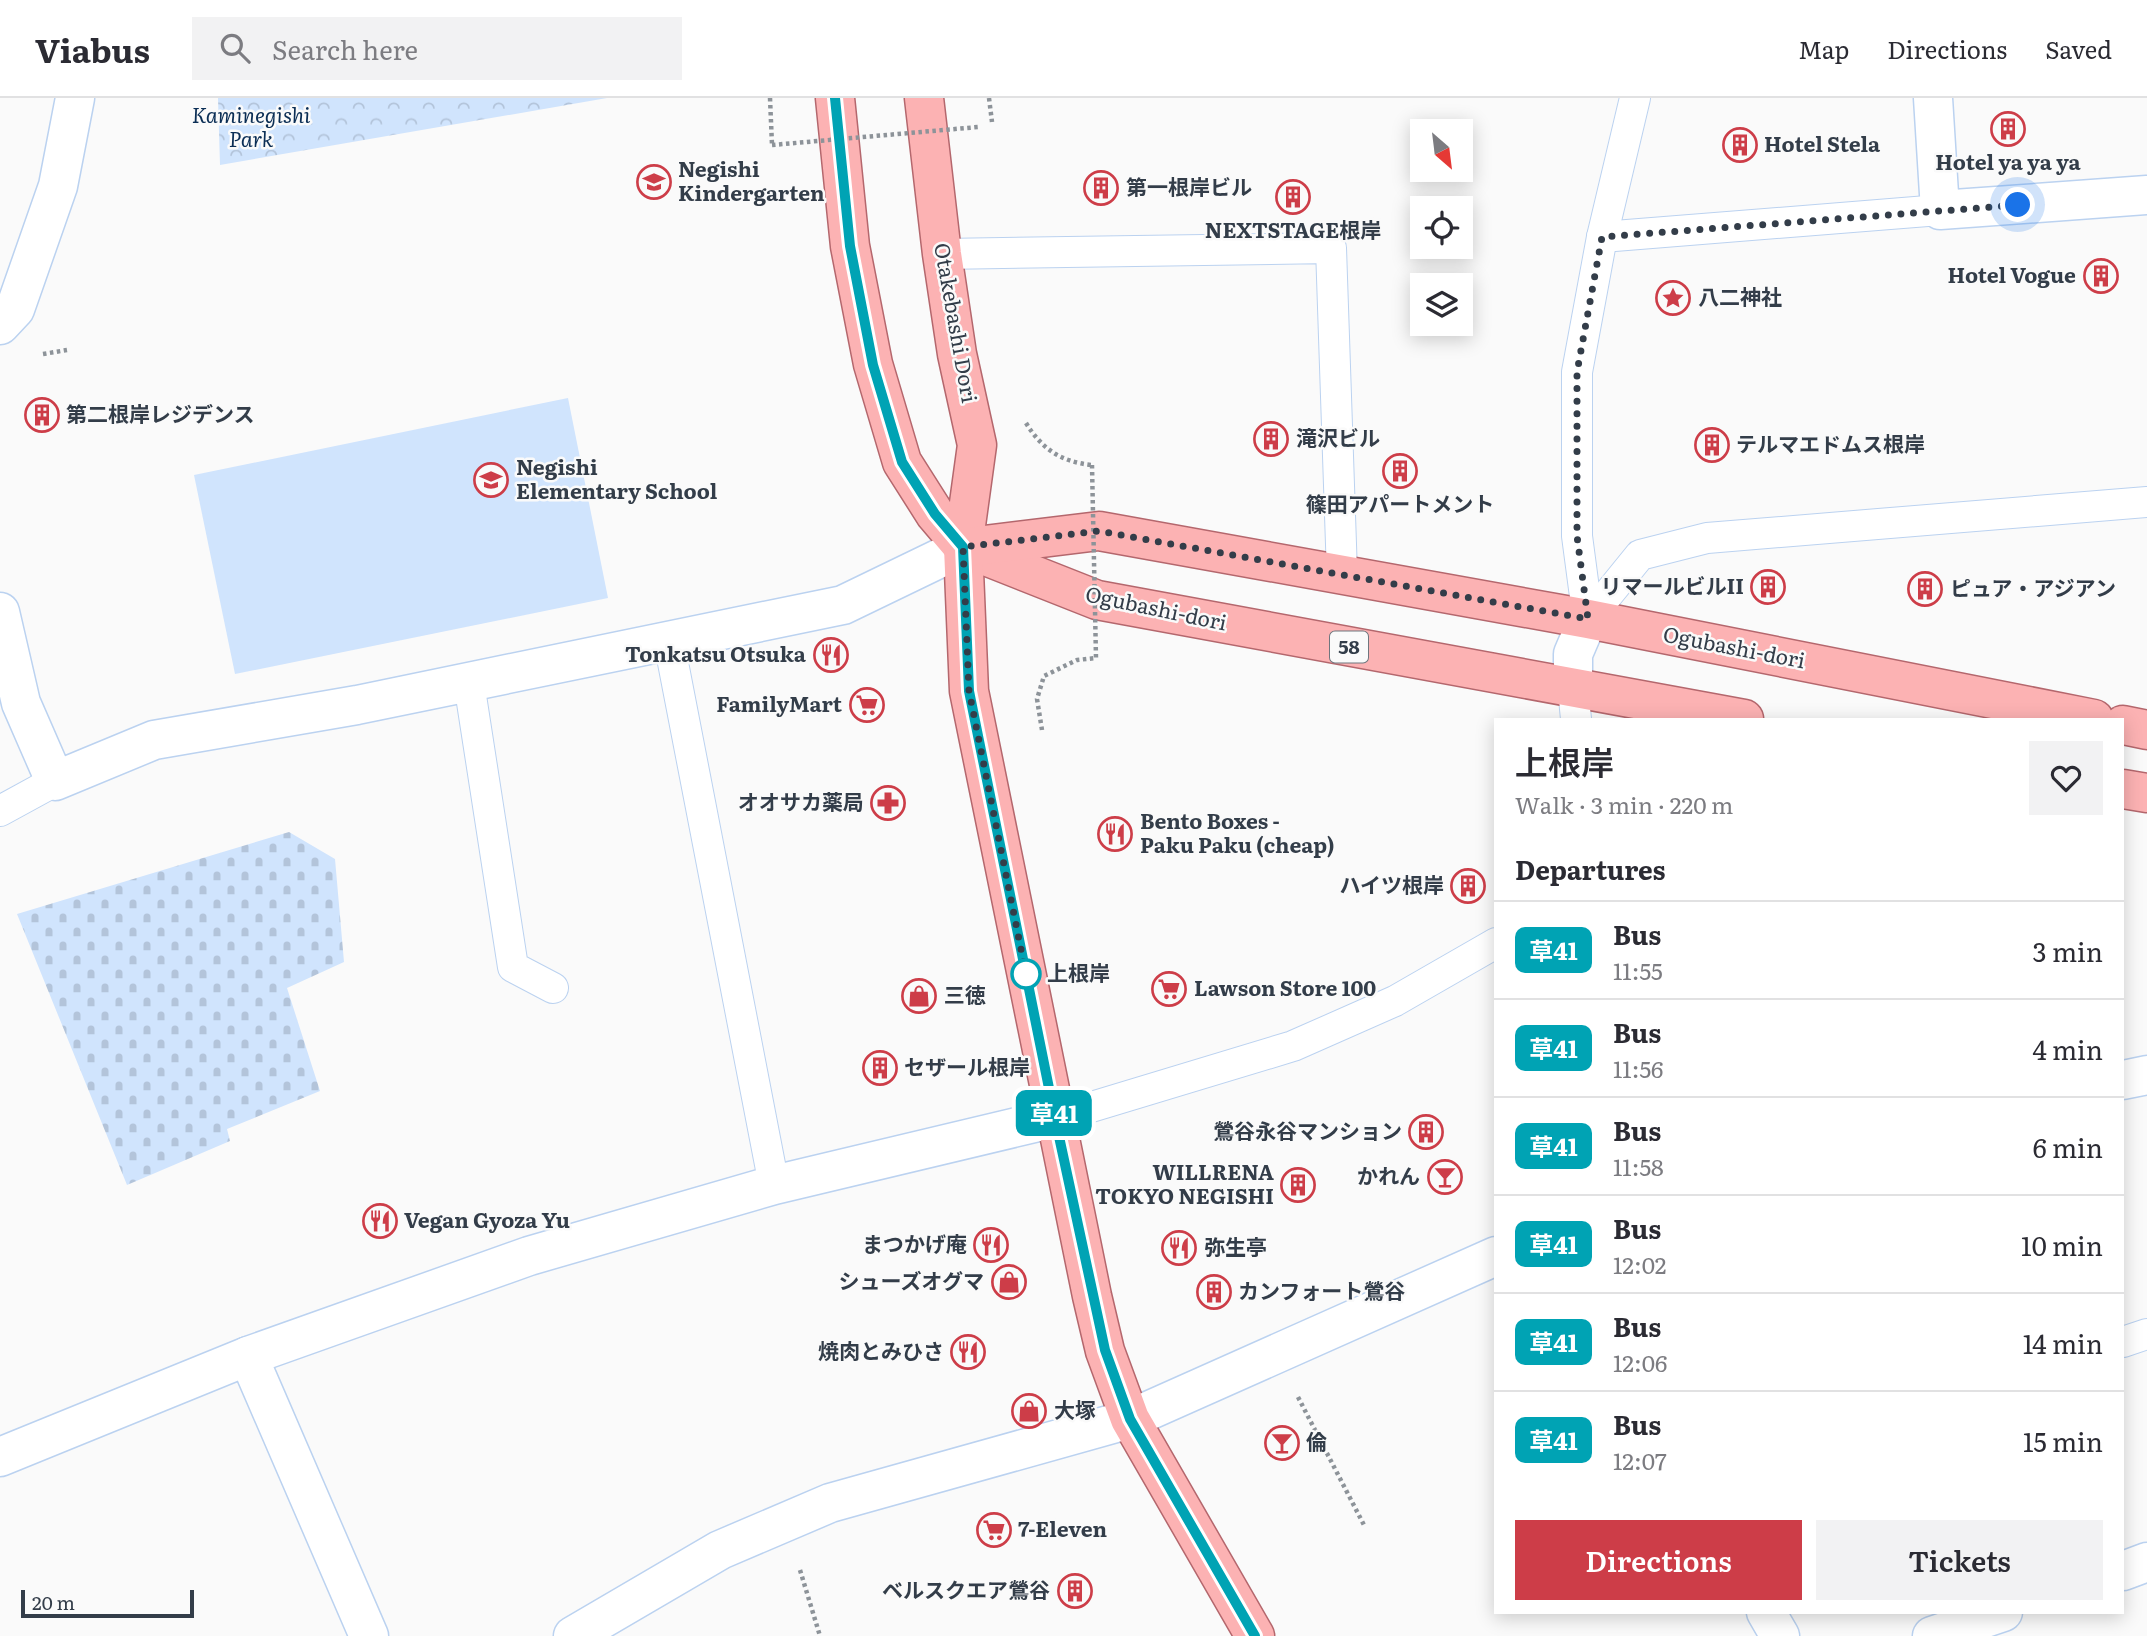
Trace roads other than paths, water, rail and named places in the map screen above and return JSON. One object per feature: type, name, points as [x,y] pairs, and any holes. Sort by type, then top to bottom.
[{"type":"main road","name":"58","points":[[835,98],[850,246],[873,365],[902,462],[935,514],[963,547]]},
{"type":"main road","name":"Otakebashi Dori","points":[[924,98],[957,354],[977,445],[963,547],[969,691],[1102,1340],[1130,1419],[1255,1636]]},
{"type":"main road","name":"Ogubashi-dori","points":[[963,547],[1099,531],[1588,619],[2089,718]]},
{"type":"main road","name":"Ogubashi-dori","points":[[963,547],[1097,600],[1575,704],[1733,718]]},
{"type":"main road","points":[[2124,725],[2147,730]]},
{"type":"main road","points":[[2124,789],[2147,793]]},
{"type":"street","points":[[0,325],[15,309],[58,186],[75,98]]},
{"type":"street","points":[[1933,98],[1940,210],[2147,195]]},
{"type":"street","points":[[0,612],[21,703],[55,781],[154,740],[357,705],[843,606],[963,547]]},
{"type":"street","points":[[1575,704],[1573,654],[1588,619]]},
{"type":"street","points":[[2124,1080],[2147,1075]]},
{"type":"street","points":[[0,1457],[248,1356],[529,1256],[774,1185],[1055,1118]]},
{"type":"street","points":[[573,1636],[720,1550],[830,1503],[1130,1419],[1494,1257]]},
{"type":"street","points":[[248,1356],[369,1636]]},
{"type":"street","points":[[2124,1571],[2147,1562]]},
{"type":"street","points":[[1767,1614],[1780,1636]]},
{"type":"street","points":[[1932,1636],[1997,1614]]},
{"type":"lane","points":[[1588,619],[1577,536],[1577,372],[1602,237],[1635,98]]},
{"type":"lane","points":[[1602,237],[1940,210]]},
{"type":"lane","points":[[942,254],[1331,248],[1342,574]]},
{"type":"lane","points":[[1588,619],[1640,555],[1707,538],[2147,502]]},
{"type":"lane","points":[[669,642],[774,1185]]},
{"type":"lane","points":[[469,682],[513,967],[553,988]]},
{"type":"lane","points":[[0,811],[55,781]]},
{"type":"lane","points":[[1055,1118],[1293,1046],[1395,1001],[1494,944]]},
{"type":"lane","points":[[2124,1342],[2147,1334]]},
{"type":"place","name":"Hotel ya ya ya","points":[[2008,129]]},
{"type":"place","name":"Hotel Stela","points":[[1740,145]]},
{"type":"place","name":"Negishi Kindergarten","points":[[654,182]]},
{"type":"place","name":"第一根岸ビル","points":[[1101,188]]},
{"type":"place","name":"NEXTSTAGE根岸","points":[[1293,197]]},
{"type":"place","name":"Hotel Vogue","points":[[2101,276]]},
{"type":"place","name":"八二神社","points":[[1673,298]]},
{"type":"place","name":"第二根岸レジデンス","points":[[42,415]]},
{"type":"place","name":"滝沢ビル","points":[[1271,439]]},
{"type":"place","name":"テルマエドムス根岸","points":[[1712,445]]},
{"type":"place","name":"篠田アパートメント","points":[[1400,471]]},
{"type":"place","name":"Negishi Elementary School","points":[[491,480]]},
{"type":"place","name":"リマールビルII","points":[[1768,587]]},
{"type":"place","name":"ピュア・アジアン","points":[[1925,589]]},
{"type":"place","name":"Tonkatsu Otsuka","points":[[831,655]]},
{"type":"place","name":"FamilyMart","points":[[867,705]]},
{"type":"place","name":"オオサカ薬局","points":[[888,803]]},
{"type":"place","name":"Bento Boxes - Paku Paku (cheap)","points":[[1115,834]]},
{"type":"place","name":"ハイツ根岸","points":[[1468,886]]},
{"type":"place","name":"上根岸","points":[[1026,974]]},
{"type":"place","name":"Lawson Store 100","points":[[1169,989]]},
{"type":"place","name":"三徳","points":[[919,996]]},
{"type":"place","name":"セザール根岸","points":[[880,1068]]},
{"type":"place","name":"鶯谷永谷マンション","points":[[1426,1132]]},
{"type":"place","name":"かれん","points":[[1445,1177]]},
{"type":"place","name":"WILLRENA TOKYO NEGISHI","points":[[1298,1185]]},
{"type":"place","name":"Vegan Gyoza Yu","points":[[380,1221]]},
{"type":"place","name":"まつかげ庵","points":[[991,1245]]},
{"type":"place","name":"弥生亭","points":[[1179,1248]]},
{"type":"place","name":"シューズオグマ","points":[[1009,1282]]},
{"type":"place","name":"カンフォート鶯谷","points":[[1214,1292]]},
{"type":"place","name":"焼肉とみひさ","points":[[968,1352]]},
{"type":"place","name":"大塚","points":[[1029,1411]]},
{"type":"place","name":"倫","points":[[1282,1443]]},
{"type":"place","name":"7-Eleven","points":[[994,1530]]},
{"type":"place","name":"ベルスクエア鶯谷","points":[[1075,1591]]},
{"type":"park label","name":"Kaminegishi Park","points":[[251,128]]}]
